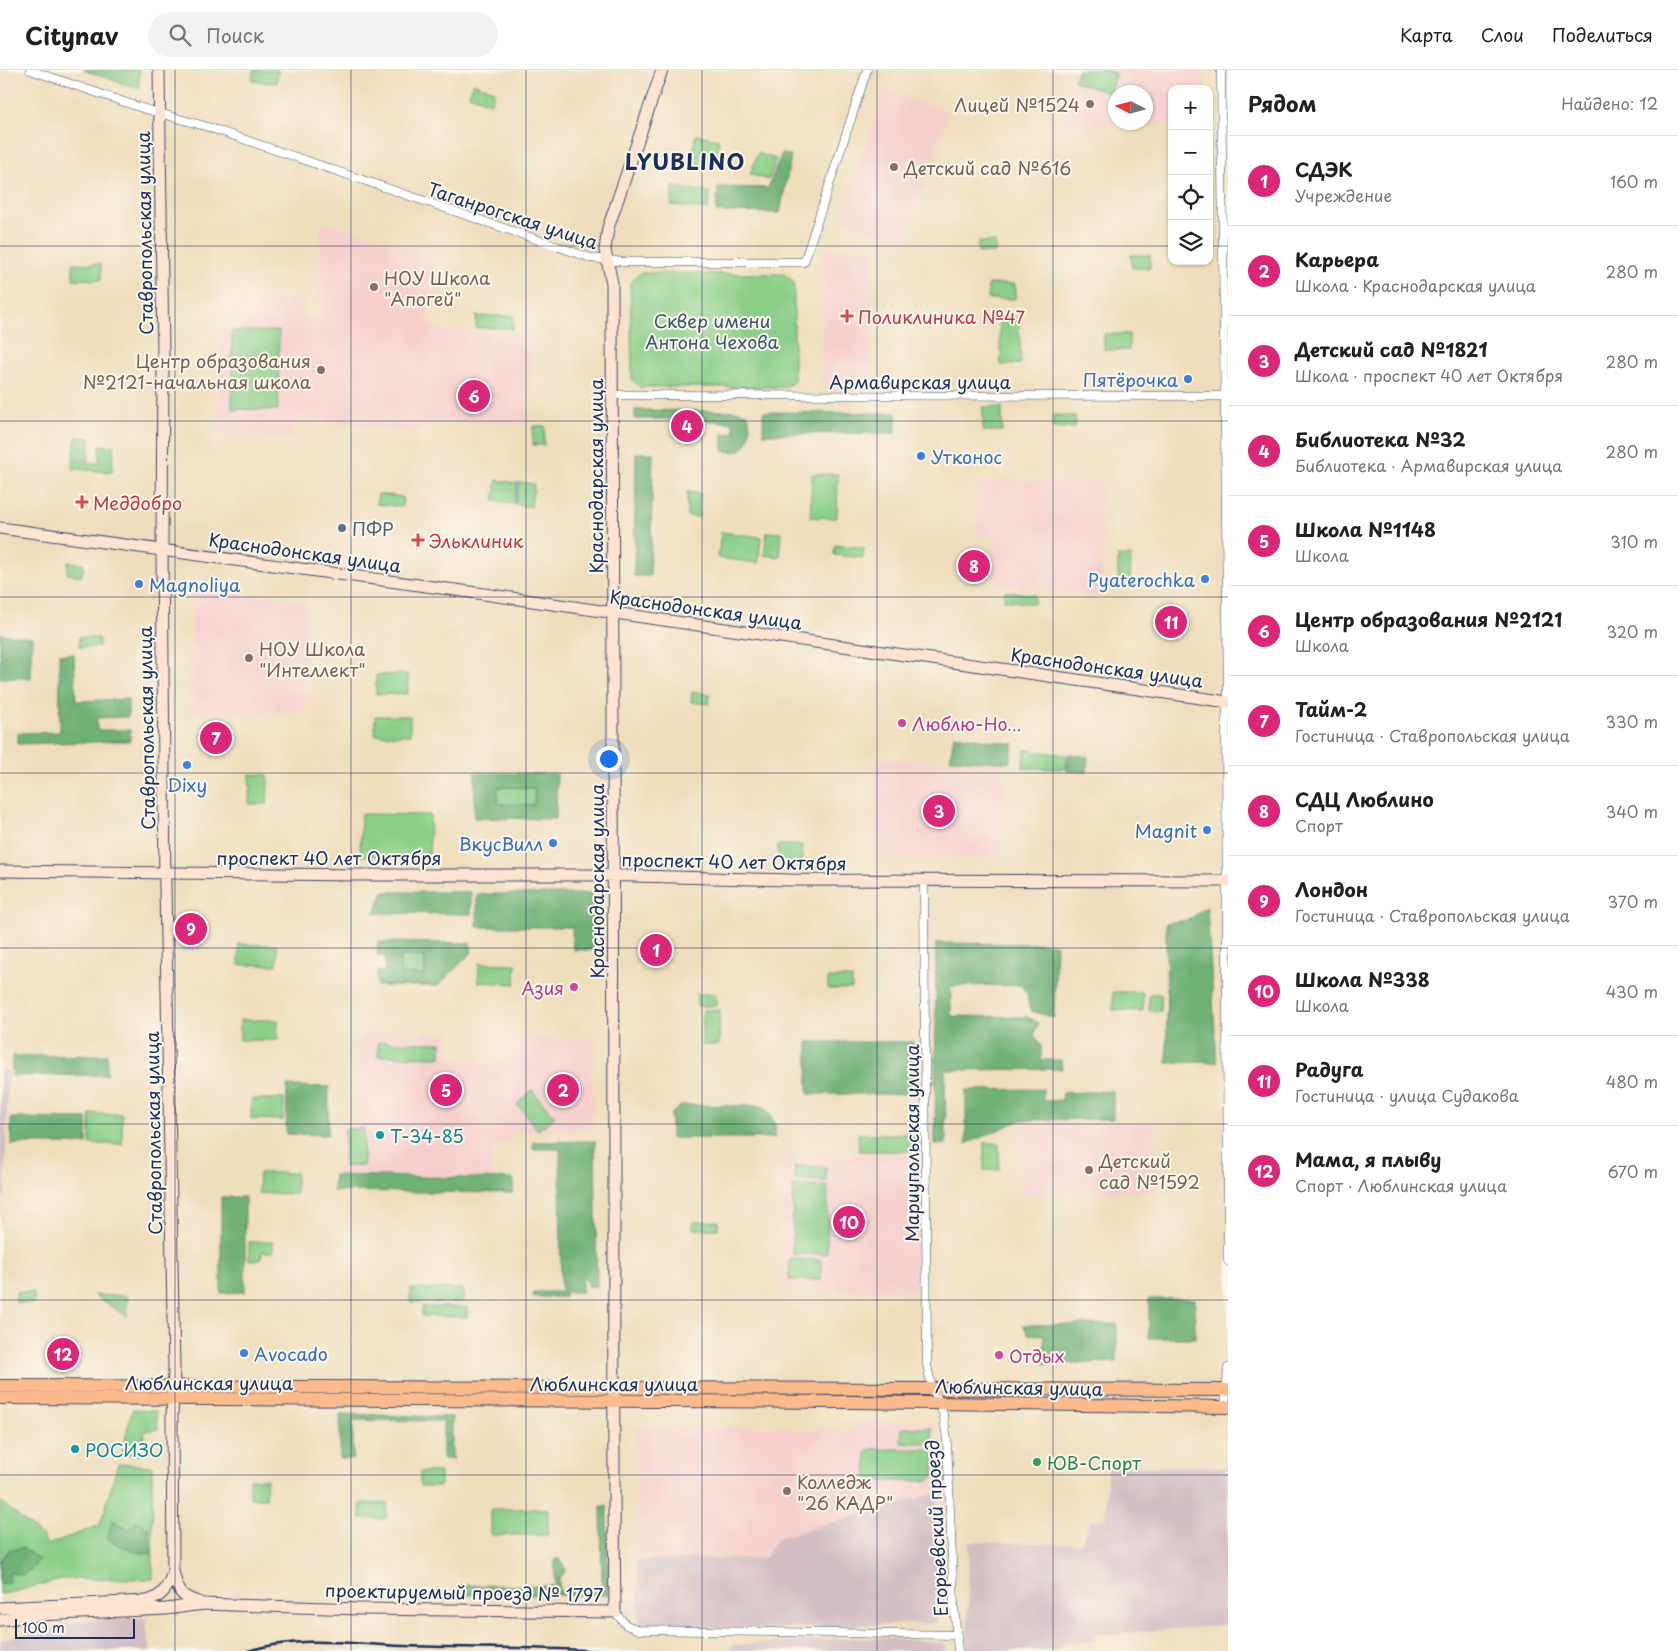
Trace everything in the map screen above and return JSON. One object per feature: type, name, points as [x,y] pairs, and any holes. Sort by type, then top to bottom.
[{"type":"main road","name":"Ставропольская улица","points":[[159,70],[163,355],[162,551],[165,873],[174,1386],[173,1572]]},
{"type":"main road","name":"Краснодарская улица","points":[[615,1612],[613,1401],[612,283],[604,245],[608,228],[662,70]]},
{"type":"main road","name":"Краснодонская улица","points":[[0,528],[462,591],[1228,702]]},
{"type":"main road","name":"проспект 40 лет Октября","points":[[0,871],[613,876],[790,880],[1228,881]]},
{"type":"main road","name":"Люблинская улица","points":[[0,1386],[1228,1390]]},
{"type":"main road","name":"Люблинская улица","points":[[0,1398],[940,1403],[1226,1407]]},
{"type":"main road","points":[[173,1572],[180,1592],[186,1598],[203,1604]]},
{"type":"main road","points":[[0,1608],[147,1601],[161,1596],[168,1586],[173,1572]]},
{"type":"main road","name":"проектируемый проезд № 1797","points":[[0,1620],[39,1615],[166,1609],[203,1604],[360,1609],[615,1612]]},
{"type":"street","name":"Таганрогская улица","points":[[30,70],[591,258],[607,261],[804,262],[867,70]]},
{"type":"street","points":[[1221,70],[1228,702],[1226,720],[1228,1261]]},
{"type":"street","name":"Армавирская улица","points":[[612,395],[1226,396]]},
{"type":"street","name":"Мариупольская улица","points":[[924,880],[927,1365],[932,1389],[940,1403]]},
{"type":"street","points":[[1226,1407],[1228,1368]]},
{"type":"street","name":"Егорьевский проезд","points":[[940,1403],[948,1447],[954,1605],[958,1651]]},
{"type":"street","name":"проектируемый проезд № 1797","points":[[615,1612],[626,1624],[639,1630],[957,1635]]},
{"type":"shaded area","name":"Лицей №1524","points":[[1074,70],[1204,70],[1204,85],[1168,85],[1168,124],[1153,124],[1153,85],[1108,85],[1108,125],[1070,126],[1060,115]]},
{"type":"shaded area","name":"Детский сад №616","points":[[884,90],[948,112],[904,243],[840,221]]},
{"type":"shaded area","points":[[320,225],[337,225],[432,256],[427,325],[448,331],[530,336],[528,425],[440,421],[416,432],[409,432],[295,417],[292,438],[218,434],[223,309],[225,302],[228,299],[298,299],[300,317],[318,317]]},
{"type":"shaded area","name":"Поликлиника №47","points":[[824,249],[873,250],[871,382],[821,382]]},
{"type":"shaded area","points":[[1101,481],[1102,596],[993,583],[993,537],[977,537],[977,482]]},
{"type":"shaded area","name":"НОУ Школа \"Интеллект\"","points":[[192,586],[308,603],[306,713],[191,713]]},
{"type":"shaded area","points":[[877,759],[1004,764],[1003,859],[875,857]]},
{"type":"shaded area","points":[[360,1033],[448,1034],[448,1062],[508,1063],[509,1039],[594,1039],[592,1127],[514,1133],[492,1151],[492,1177],[338,1174],[340,1126],[359,1126]]},
{"type":"shaded area","points":[[0,1070],[8,1070],[5,1197],[0,1197]]},
{"type":"shaded area","name":"Детский сад №1592","points":[[1156,1122],[1156,1192],[1022,1193],[1021,1123]]},
{"type":"shaded area","points":[[782,1155],[916,1155],[916,1290],[782,1290]]},
{"type":"shaded area","name":"Колледж \"26 КАДР\"","points":[[856,1422],[936,1423],[937,1493],[777,1538],[765,1558],[637,1560],[636,1428],[780,1427],[781,1425],[790,1425],[790,1431],[816,1431],[816,1427],[824,1427],[824,1431],[852,1431]]},
{"type":"shaded area","points":[[1108,1466],[1228,1467],[1228,1625],[1096,1634],[1094,1641],[1066,1643],[1056,1651],[967,1651],[969,1542],[1081,1544],[1090,1521],[1105,1519]]},
{"type":"shaded area","points":[[937,1493],[937,1623],[753,1629],[639,1623],[637,1560],[765,1558],[777,1538]]},
{"type":"shaded area","points":[[145,1618],[151,1651],[0,1651],[0,1640],[70,1623],[97,1619]]},
{"type":"shaded area","points":[[885,1638],[947,1643],[946,1651],[731,1651],[731,1645]]},
{"type":"green space","points":[[84,70],[139,70],[139,89]]},
{"type":"green space","points":[[253,70],[278,70],[277,83],[252,81]]},
{"type":"green space","points":[[1078,70],[1104,70],[1116,74],[1112,85],[1108,85],[1108,93],[1074,81]]},
{"type":"green space","points":[[473,83],[495,91],[491,103],[469,95]]},
{"type":"green space","points":[[696,135],[719,139],[714,169],[690,164]]},
{"type":"green space","points":[[758,153],[776,159],[769,180],[750,174]]},
{"type":"green space","points":[[782,153],[791,156],[780,213],[716,212],[718,187],[768,188]]},
{"type":"green space","points":[[673,187],[710,192],[708,210],[671,205]]},
{"type":"green space","points":[[978,242],[995,242],[995,253],[978,253]]},
{"type":"green space","points":[[1131,255],[1150,255],[1150,268],[1132,268]]},
{"type":"green space","points":[[73,263],[101,264],[101,280],[73,279]]},
{"type":"green space","name":"Сквер имени Антона Чехова","points":[[640,273],[784,274],[794,282],[794,381],[786,387],[639,387],[632,380],[630,282]]},
{"type":"green space","points":[[988,284],[1015,284],[1015,299],[988,299]]},
{"type":"green space","points":[[476,316],[513,316],[513,328],[476,328]]},
{"type":"green space","points":[[1019,318],[1021,364],[1001,365],[999,319]]},
{"type":"green space","points":[[232,331],[279,331],[278,410],[232,409]]},
{"type":"green space","points":[[1104,334],[1129,334],[1129,350],[1104,350]]},
{"type":"green space","points":[[983,407],[1002,407],[1002,431],[983,431]]},
{"type":"green space","points":[[635,410],[740,411],[748,415],[750,424],[749,439],[744,447],[738,451],[723,451],[723,434],[734,433],[733,423],[690,419],[635,419]]},
{"type":"green space","points":[[763,412],[896,413],[896,433],[763,434]]},
{"type":"green space","points":[[1053,415],[1075,416],[1075,428],[1053,428]]},
{"type":"green space","points":[[533,426],[545,426],[544,445],[533,445]]},
{"type":"green space","points":[[76,437],[90,438],[88,460],[73,459]]},
{"type":"green space","points":[[100,445],[114,446],[112,472],[73,469],[73,461],[99,463]]},
{"type":"green space","points":[[636,453],[653,453],[650,576],[634,576]]},
{"type":"green space","points":[[812,474],[838,474],[837,518],[810,517]]},
{"type":"green space","points":[[497,480],[517,483],[514,504],[494,501]]},
{"type":"green space","points":[[519,482],[534,484],[531,507],[515,504]]},
{"type":"green space","points":[[687,492],[700,493],[699,517],[687,516]]},
{"type":"green space","points":[[378,494],[403,497],[402,507],[376,504]]},
{"type":"green space","points":[[721,532],[761,537],[758,563],[718,558]]},
{"type":"green space","points":[[767,532],[782,533],[780,557],[764,555]]},
{"type":"green space","points":[[835,545],[864,548],[863,558],[834,555]]},
{"type":"green space","points":[[1118,556],[1131,556],[1130,581],[1118,581]]},
{"type":"green space","points":[[68,562],[84,564],[82,576],[67,574]]},
{"type":"green space","points":[[1005,591],[1035,595],[1034,604],[1004,600]]},
{"type":"green space","points":[[0,634],[32,637],[31,678],[0,678]]},
{"type":"green space","points":[[79,637],[99,638],[99,647],[79,647]]},
{"type":"green space","points":[[59,654],[74,654],[76,701],[128,699],[128,717],[97,718],[97,730],[130,730],[130,741],[18,744],[18,733],[60,732]]},
{"type":"green space","points":[[408,674],[408,694],[376,694],[376,675]]},
{"type":"green space","points":[[692,692],[710,694],[709,704],[691,702]]},
{"type":"green space","points":[[375,716],[410,716],[410,735],[375,735]]},
{"type":"green space","points":[[954,735],[1014,744],[1009,763],[950,759]]},
{"type":"green space","points":[[1025,750],[1067,755],[1066,769],[1023,768]]},
{"type":"green space","points":[[1069,754],[1088,757],[1087,772],[1067,771]]},
{"type":"green space","points":[[475,773],[557,774],[556,819],[474,818]],"holes":[[[498,787],[535,788],[534,805],[498,804]]]},
{"type":"green space","points":[[250,774],[268,775],[267,804],[249,804]]},
{"type":"green space","points":[[498,787],[535,788],[534,805],[497,804]]},
{"type":"green space","points":[[361,814],[430,815],[429,857],[360,856]]},
{"type":"green space","points":[[778,845],[802,845],[802,861],[778,861]]},
{"type":"green space","points":[[383,892],[471,892],[471,914],[375,913]]},
{"type":"green space","points":[[477,894],[594,894],[595,950],[573,950],[572,927],[477,927]]},
{"type":"green space","points":[[1207,907],[1217,1062],[1167,1063],[1166,923],[1188,920]]},
{"type":"green space","points":[[378,942],[470,943],[472,952],[438,986],[377,986],[377,972],[385,971],[385,956],[377,955]],"holes":[[[400,956],[425,957],[425,975],[400,974]]]},
{"type":"green space","points":[[936,943],[1056,944],[1054,1018],[1032,1011],[1029,1007],[1027,993],[1020,985],[951,986],[951,1016],[1028,1017],[1039,1023],[1035,1036],[1041,1047],[1041,1060],[1061,1060],[1062,1069],[945,1070],[946,1144],[935,1144]]},
{"type":"green space","points":[[239,944],[277,945],[277,965],[239,965]]},
{"type":"green space","points":[[400,956],[425,957],[425,975],[400,974]]},
{"type":"green space","points":[[479,963],[516,964],[515,984],[478,982]]},
{"type":"green space","points":[[828,978],[852,978],[852,989],[828,989]]},
{"type":"green space","points":[[1113,992],[1143,992],[1143,1011],[1113,1010]]},
{"type":"green space","points":[[696,994],[716,994],[716,1006],[697,1006]]},
{"type":"green space","points":[[1149,994],[1161,994],[1161,1011],[1149,1011]]},
{"type":"green space","points":[[703,1010],[720,1010],[719,1045],[702,1045]]},
{"type":"green space","points":[[240,1020],[278,1020],[278,1040],[240,1040]]},
{"type":"green space","points":[[378,1042],[441,1043],[441,1057],[378,1056]]},
{"type":"green space","points":[[808,1042],[913,1042],[913,1094],[808,1094]]},
{"type":"green space","points":[[107,1055],[107,1075],[12,1076],[12,1056]]},
{"type":"green space","points":[[287,1086],[329,1087],[328,1135],[286,1134]]},
{"type":"green space","points":[[1043,1089],[1043,1101],[1062,1100],[1063,1093],[1113,1091],[1113,1119],[1021,1120],[966,1144],[966,1090]]},
{"type":"green space","points":[[532,1090],[555,1117],[538,1130],[517,1104]]},
{"type":"green space","points":[[251,1099],[284,1099],[283,1120],[251,1119]]},
{"type":"green space","points":[[682,1105],[764,1106],[775,1123],[775,1138],[671,1138],[671,1114]]},
{"type":"green space","points":[[90,1114],[122,1114],[122,1144],[90,1144]]},
{"type":"green space","points":[[11,1118],[87,1119],[87,1144],[11,1144]]},
{"type":"green space","points":[[345,1129],[364,1129],[363,1166],[344,1166]]},
{"type":"green space","points":[[858,1134],[913,1134],[913,1151],[859,1151]]},
{"type":"green space","points":[[595,1141],[597,1286],[587,1286],[587,1279],[582,1279],[582,1292],[566,1292],[565,1297],[533,1297],[533,1292],[561,1292],[560,1149],[533,1149],[533,1142]]},
{"type":"green space","points":[[984,1143],[999,1143],[999,1170],[984,1170]]},
{"type":"green space","points":[[795,1166],[826,1167],[826,1181],[795,1180]]},
{"type":"green space","points":[[259,1173],[296,1173],[296,1194],[258,1193]]},
{"type":"green space","points":[[334,1175],[514,1179],[513,1193],[333,1191]]},
{"type":"green space","points":[[793,1186],[828,1186],[827,1254],[792,1254]]},
{"type":"green space","points":[[221,1197],[245,1197],[245,1292],[221,1293]]},
{"type":"green space","points":[[718,1221],[718,1229],[693,1229],[693,1222]]},
{"type":"green space","points":[[249,1242],[273,1242],[273,1252],[262,1252],[261,1260],[249,1260]]},
{"type":"green space","points":[[790,1259],[821,1260],[821,1280],[789,1280]]},
{"type":"green space","points":[[410,1289],[463,1289],[463,1302],[410,1302]]},
{"type":"green space","points":[[16,1292],[34,1292],[34,1303],[16,1303]]},
{"type":"green space","points":[[93,1295],[127,1296],[127,1316]]},
{"type":"green space","points":[[1149,1299],[1195,1299],[1195,1338],[1149,1338]]},
{"type":"green space","points":[[422,1307],[467,1307],[467,1317],[422,1316]]},
{"type":"green space","points":[[1117,1324],[1117,1362],[1044,1364],[1044,1335],[1028,1334],[1023,1325]]},
{"type":"green space","points":[[132,1410],[156,1411],[158,1429],[145,1431],[140,1455],[122,1453]]},
{"type":"green space","points":[[340,1414],[452,1417],[452,1459],[443,1459],[443,1421],[353,1420],[353,1459],[340,1459]]},
{"type":"green space","points":[[902,1428],[932,1428],[932,1443],[901,1443]]},
{"type":"green space","points":[[871,1449],[928,1449],[934,1453],[934,1476],[929,1481],[871,1481],[867,1476],[866,1453]]},
{"type":"green space","points":[[118,1464],[152,1466],[153,1579],[61,1579],[0,1594],[0,1501],[43,1537],[47,1545],[100,1525]]},
{"type":"green space","points":[[420,1472],[440,1472],[440,1486],[420,1486]]},
{"type":"green space","points":[[250,1479],[267,1479],[266,1498],[250,1498]]},
{"type":"green space","points":[[361,1503],[387,1504],[386,1519],[360,1518]]},
{"type":"green space","points":[[601,1506],[607,1506],[608,1595],[460,1595],[459,1585],[555,1586],[555,1559],[560,1559],[566,1570],[559,1580],[560,1591],[602,1591]]},
{"type":"green space","points":[[491,1509],[548,1509],[548,1535],[491,1535]]},
{"type":"green space","points":[[112,1520],[129,1530],[137,1521],[149,1528],[151,1554],[134,1552],[107,1539]]},
{"type":"green space","points":[[23,1548],[38,1559],[34,1567],[22,1575],[10,1573],[9,1582],[0,1584],[0,1562],[9,1550]]},
{"type":"railway","points":[[248,1651],[267,1646],[305,1642],[604,1651]]},
{"type":"place","name":"Лицей №1524","points":[[1090,104]]},
{"type":"place","name":"Детский сад №616","points":[[894,167]]},
{"type":"place","name":"НОУ Школа \"Апогей\"","points":[[374,287]]},
{"type":"place","name":"Поликлиника №47","points":[[847,316]]},
{"type":"place","name":"Центр образования №2121-начальная школа","points":[[321,370]]},
{"type":"place","name":"Пятёрочка","points":[[1188,379]]},
{"type":"place","name":"Центр образования №2121","points":[[474,396]]},
{"type":"place","name":"Библиотека №32","points":[[687,426]]},
{"type":"place","name":"Утконос","points":[[921,456]]},
{"type":"place","name":"Меддобро","points":[[82,502]]},
{"type":"place","name":"ПФР","points":[[342,528]]},
{"type":"place","name":"Эльклиник","points":[[418,540]]},
{"type":"place","name":"СДЦ Люблино","points":[[974,566]]},
{"type":"place","name":"Pyaterochka","points":[[1205,579]]},
{"type":"place","name":"Magnoliya","points":[[139,584]]},
{"type":"place","name":"Радуга","points":[[1171,622]]},
{"type":"place","name":"НОУ Школа \"Интеллект\"","points":[[249,658]]},
{"type":"place","name":"Люблю-Но...","points":[[902,723]]},
{"type":"place","name":"Тайм-2","points":[[216,738]]},
{"type":"place","name":"Dixy","points":[[187,765]]},
{"type":"place","name":"Детский сад №1821","points":[[939,811]]},
{"type":"place","name":"Magnit","points":[[1207,830]]},
{"type":"place","name":"ВкусВилл","points":[[553,843]]},
{"type":"place","name":"Лондон","points":[[191,929]]},
{"type":"place","name":"СДЭК","points":[[656,950]]},
{"type":"place","name":"Азия","points":[[574,987]]},
{"type":"place","name":"Школа №1148","points":[[446,1090]]},
{"type":"place","name":"Карьера","points":[[563,1090]]},
{"type":"place","name":"Т-34-85","points":[[380,1135]]},
{"type":"place","name":"Детский сад №1592","points":[[1089,1170]]},
{"type":"place","name":"Школа №338","points":[[849,1222]]},
{"type":"place","name":"Avocado","points":[[244,1353]]},
{"type":"place","name":"Мама, я плыву","points":[[63,1354]]},
{"type":"place","name":"Отдых","points":[[999,1355]]},
{"type":"place","name":"РОСИЗО","points":[[75,1449]]},
{"type":"place","name":"ЮВ-Спорт","points":[[1037,1462]]},
{"type":"place","name":"Колледж \"26 КАДР\"","points":[[787,1491]]},
{"type":"district","name":"LYUBLINO","points":[[685,160]]}]
